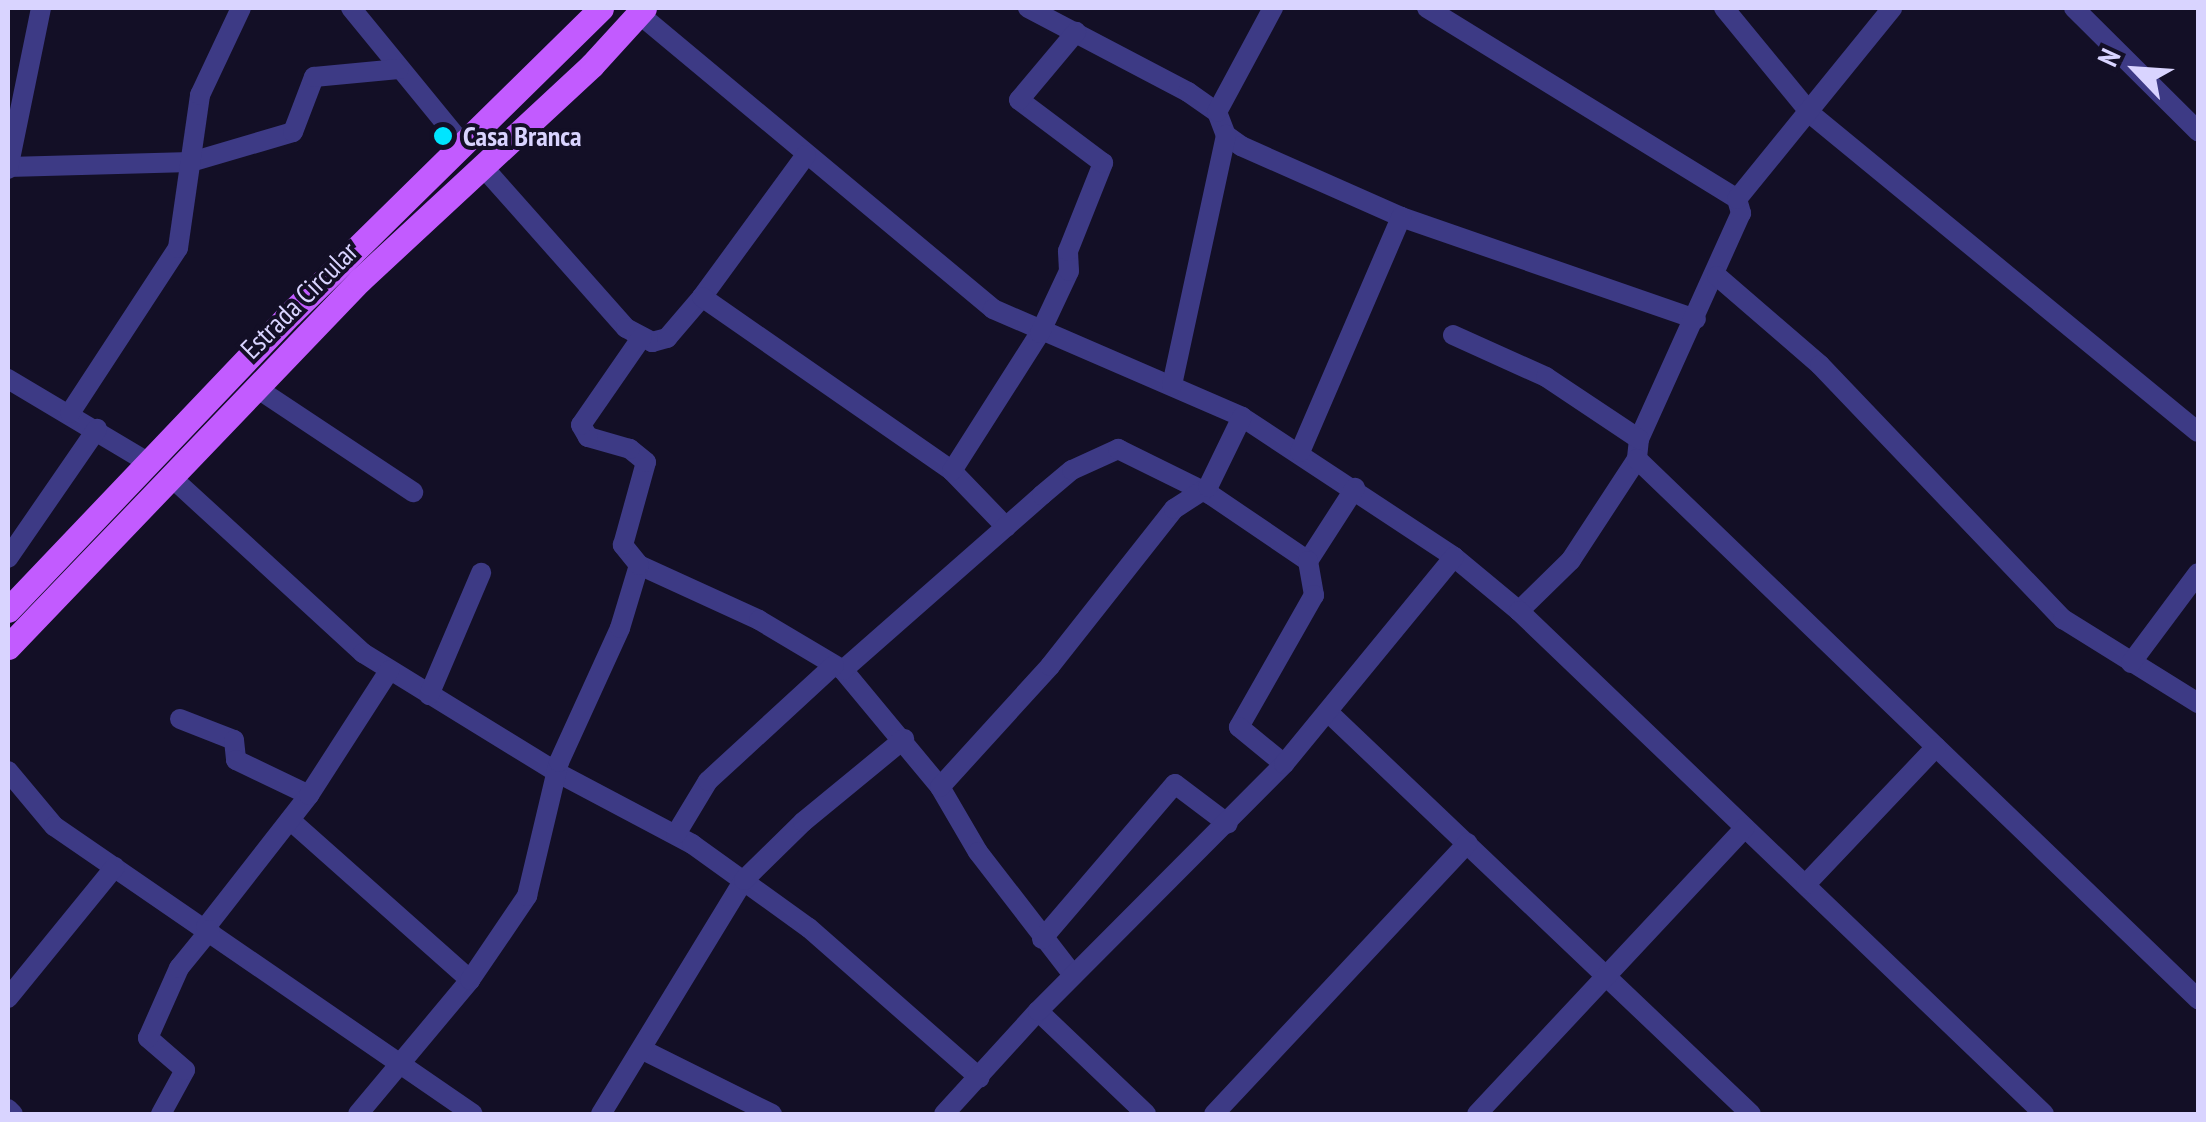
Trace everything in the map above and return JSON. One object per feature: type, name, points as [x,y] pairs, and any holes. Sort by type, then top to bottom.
[{"type":"main road","points":[[8,610],[147,462],[601,8]]},
{"type":"main road","name":"Estrada Circular","points":[[8,647],[254,387],[484,168],[641,10]]},
{"type":"street","points":[[41,8],[8,168],[191,162],[293,132],[314,77],[399,69]]},
{"type":"street","points":[[70,413],[178,248],[200,95],[241,8]]},
{"type":"street","points":[[351,8],[463,145]]},
{"type":"street","points":[[1028,8],[1218,112],[1226,135],[1172,386]]},
{"type":"street","points":[[1218,112],[1273,8]]},
{"type":"street","points":[[1427,8],[1738,198]]},
{"type":"street","points":[[1724,8],[1812,115],[2198,432]]},
{"type":"street","points":[[1519,611],[1571,560],[1638,449],[1718,276],[1739,223],[1738,198],[1812,115],[1892,8]]},
{"type":"street","points":[[2074,8],[2198,131]]},
{"type":"street","points":[[641,10],[943,272],[1040,333],[1242,417],[1454,557],[1519,611],[2044,1114]]},
{"type":"street","points":[[952,471],[1040,333],[1069,271],[1068,251],[1103,164],[1019,100],[1076,32]]},
{"type":"street","points":[[1226,135],[1401,217],[1696,318]]},
{"type":"street","points":[[484,168],[626,328],[642,337],[667,338],[702,298],[806,156]]},
{"type":"street","points":[[1300,452],[1401,217]]},
{"type":"street","points":[[1718,276],[1848,393],[2030,589],[2131,663],[2198,703]]},
{"type":"street","points":[[702,298],[952,471],[1006,527]]},
{"type":"street","points":[[1454,335],[1546,376],[1638,449],[1936,747],[2198,999]]},
{"type":"street","points":[[642,337],[581,425],[588,437],[630,449],[646,462],[623,545],[639,565],[759,620],[838,667],[940,786],[1042,938],[1073,975]]},
{"type":"street","points":[[8,379],[147,462]]},
{"type":"street","points":[[254,387],[413,492]]},
{"type":"street","points":[[940,786],[1050,666],[1174,509],[1200,495],[1242,417]]},
{"type":"street","points":[[12,546],[97,429]]},
{"type":"street","points":[[676,834],[708,781],[838,667],[1072,470],[1118,449],[1241,513],[1308,562]]},
{"type":"street","points":[[170,476],[272,574],[389,671],[558,773],[676,834],[744,880],[809,928],[980,1078]]},
{"type":"street","points":[[1284,764],[1239,727],[1314,595],[1308,562],[1354,488]]},
{"type":"street","points":[[944,1114],[1038,1011],[1284,764],[1454,557]]},
{"type":"street","points":[[358,1114],[470,980],[527,896],[558,773],[620,628],[639,565]]},
{"type":"street","points":[[429,695],[481,573]]},
{"type":"street","points":[[2131,663],[2198,573]]},
{"type":"street","points":[[161,1114],[180,1083],[183,1063],[148,1038],[179,968],[290,820],[389,671]]},
{"type":"street","points":[[1329,713],[1751,1114]]},
{"type":"street","points":[[180,719],[231,738],[236,760],[308,794]]},
{"type":"street","points":[[601,1114],[744,880],[803,822],[904,740]]},
{"type":"street","points":[[1806,884],[1936,747]]},
{"type":"street","points":[[8,771],[54,826],[473,1114]]},
{"type":"street","points":[[1042,938],[1176,784],[1228,824]]},
{"type":"street","points":[[290,820],[470,980]]},
{"type":"street","points":[[1477,1114],[1608,979],[1745,828]]},
{"type":"street","points":[[1214,1114],[1468,842]]},
{"type":"street","points":[[8,998],[114,867]]},
{"type":"street","points":[[1038,1011],[1146,1114]]},
{"type":"street","points":[[642,1050],[772,1114]]},
{"type":"street","points":[[8,1109],[13,1114]]},
{"type":"place","name":"Casa Branca","points":[[443,136]]}]
